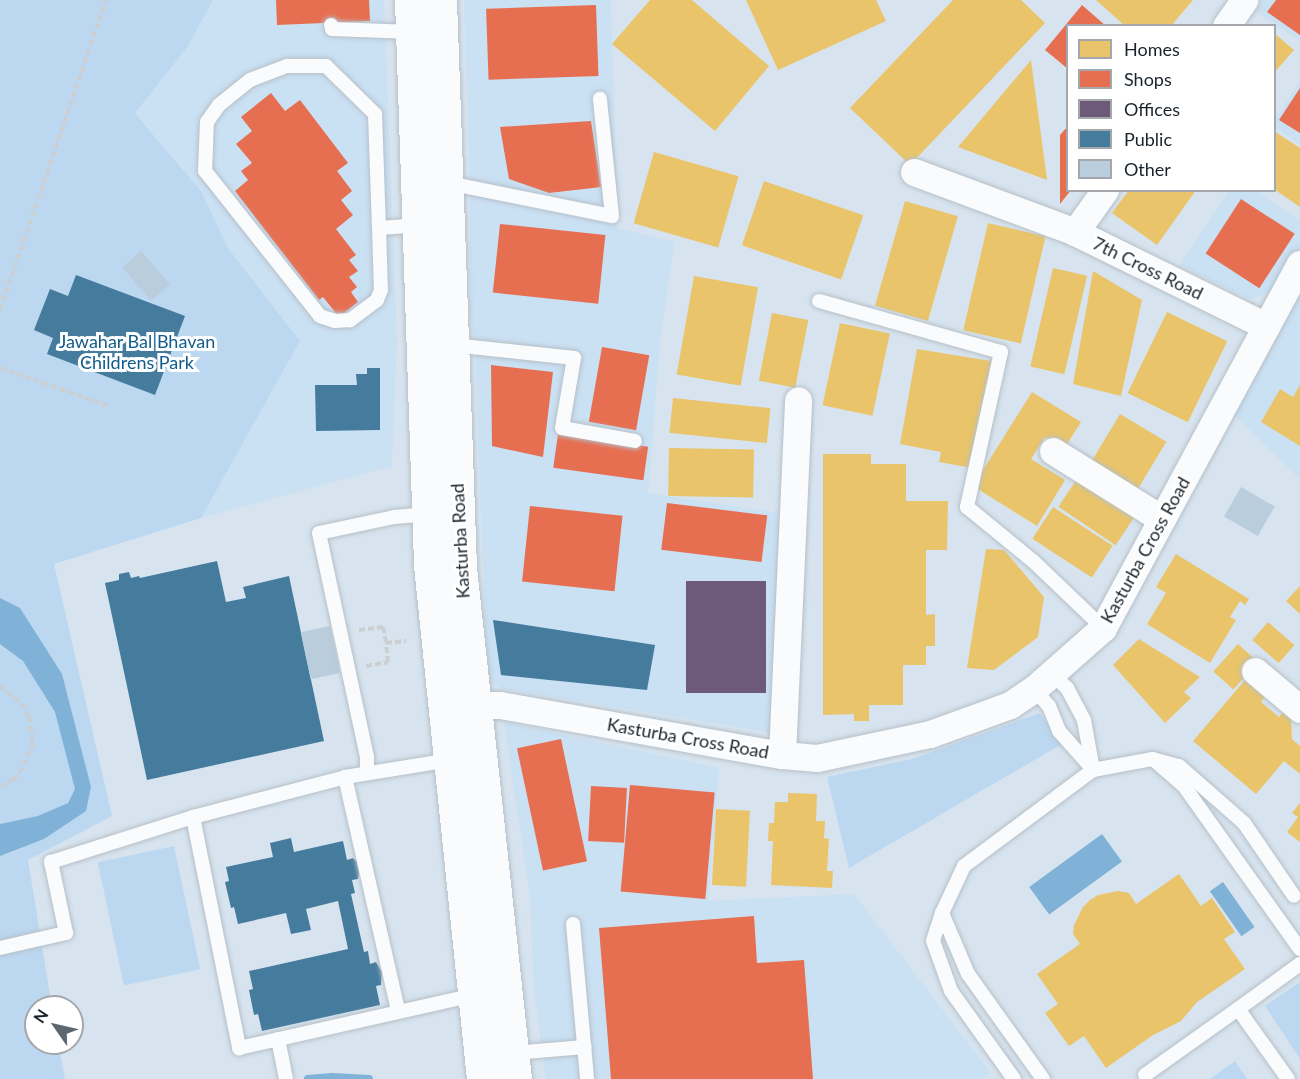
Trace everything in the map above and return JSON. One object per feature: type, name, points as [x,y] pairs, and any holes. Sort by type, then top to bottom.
[{"type":"main road","name":"Kasturba Road","points":[[411,0],[420,225],[426,514],[483,1079]]},
{"type":"main road","name":"Kasturba Road","points":[[440,0],[460,568],[514,1066]]},
{"type":"street","points":[[1227,24],[1244,0]]},
{"type":"street","points":[[914,172],[1075,232]]},
{"type":"street","name":"7th Cross Road","points":[[1104,192],[1075,232],[1266,326]]},
{"type":"street","name":"Kasturba Cross Road","points":[[474,705],[500,705],[782,755],[817,758],[930,734],[1010,705],[1043,681],[1103,628],[1300,264]]},
{"type":"street","points":[[782,755],[798,400]]},
{"type":"street","points":[[1053,451],[1162,519]]},
{"type":"street","points":[[1255,671],[1300,709]]},
{"type":"lane","points":[[331,25],[332,29],[413,32]]},
{"type":"lane","points":[[287,66],[326,66],[375,114],[379,228],[381,290],[377,300],[350,320],[335,321],[320,316],[205,171],[207,122],[219,105],[249,80],[287,66]]},
{"type":"lane","points":[[448,183],[612,216],[600,99]]},
{"type":"lane","points":[[379,228],[420,225]]},
{"type":"lane","points":[[819,301],[1001,352],[967,507],[1033,561],[1103,628]]},
{"type":"lane","points":[[453,345],[574,358],[562,428],[635,441]]},
{"type":"lane","points":[[368,773],[367,758],[319,533],[394,517],[426,514]]},
{"type":"lane","points":[[1043,681],[1067,688],[1084,720],[1093,770],[1059,731],[1049,706],[1043,681]]},
{"type":"lane","points":[[1153,759],[1184,786],[1300,949]]},
{"type":"lane","points":[[1014,1079],[951,991],[933,941],[942,914],[964,866],[1093,770],[1153,759],[1179,766],[1244,823],[1294,896]]},
{"type":"lane","points":[[0,948],[66,933],[51,862],[193,817],[345,777],[450,760]]},
{"type":"lane","points":[[345,777],[398,1010]]},
{"type":"lane","points":[[193,817],[239,1048],[398,1010],[474,995]]},
{"type":"lane","points":[[942,914],[968,974],[1043,1079]]},
{"type":"lane","points":[[573,924],[587,1079]]},
{"type":"lane","points":[[1144,1078],[1300,964]]},
{"type":"lane","points":[[1238,1009],[1288,1079]]},
{"type":"lane","points":[[278,1039],[285,1073]]},
{"type":"lane","points":[[514,1066],[585,1047]]},
{"type":"path","points":[[0,310],[106,0]]},
{"type":"path","points":[[0,368],[109,406]]},
{"type":"path","points":[[340,633],[383,627],[388,662],[347,669]]},
{"type":"path","points":[[386,644],[406,641]]},
{"type":"path","points":[[0,687],[22,704],[29,717],[33,743],[23,768],[14,779],[0,787]]},
{"type":"shaded area","points":[[213,0],[384,0],[397,339],[392,466],[201,518],[300,341],[228,248],[201,191],[135,112],[188,46]]},
{"type":"shaded area","points":[[464,0],[611,0],[617,228],[675,242],[661,332],[648,493],[797,516],[793,736],[503,689],[487,679],[475,343],[470,315],[470,189]]},
{"type":"shaded area","points":[[1262,0],[1300,0],[1300,41],[1276,24],[1255,10]]},
{"type":"shaded area","points":[[1300,81],[1300,145],[1276,128],[1276,118]]},
{"type":"shaded area","points":[[1227,192],[1257,192],[1300,221],[1300,246],[1275,290],[1250,299],[1179,266]]},
{"type":"shaded area","points":[[1300,286],[1300,479],[1229,410]]},
{"type":"shaded area","points":[[0,598],[20,608],[62,674],[91,787],[86,811],[44,839],[0,856],[0,824],[38,816],[68,803],[75,789],[55,712],[23,661],[0,644]]},
{"type":"shaded area","points":[[504,722],[719,768],[708,901],[854,894],[991,1073],[982,1079],[546,1079],[534,992],[530,898]]},
{"type":"shaded area","points":[[1102,834],[1122,862],[1049,914],[1029,887]]},
{"type":"shaded area","points":[[1223,882],[1255,927],[1241,936],[1210,891]]},
{"type":"green space","name":"Jawahar Bal Bhavan Childrens Park","points":[[0,0],[213,0],[188,46],[135,113],[201,191],[228,248],[300,341],[201,518],[54,564],[112,816],[28,860],[50,995],[24,995],[24,1055],[60,1055],[65,1079],[0,1079]]},
{"type":"green space","points":[[1040,713],[1062,744],[849,868],[827,777],[912,759]]},
{"type":"green space","points":[[174,846],[200,969],[124,985],[98,862]]},
{"type":"green space","points":[[1300,982],[1300,1059],[1265,1006]]},
{"type":"green space","points":[[1235,1061],[1247,1079],[1210,1079]]},
{"type":"building: Homes","points":[[650,0],[692,0],[769,66],[715,131],[612,44]]},
{"type":"building: Homes","points":[[746,0],[876,0],[886,21],[778,70]]},
{"type":"building: Homes","points":[[953,0],[1021,0],[1045,23],[910,165],[850,108]]},
{"type":"building: Homes","points":[[1096,0],[1193,0],[1173,24],[1123,24]]},
{"type":"building: Homes","points":[[1276,35],[1294,50],[1276,71]]},
{"type":"building: Homes","points":[[1031,60],[1047,180],[958,147]]},
{"type":"building: Homes","points":[[1276,132],[1300,148],[1300,207],[1276,190]]},
{"type":"building: Homes","points":[[654,152],[739,176],[718,247],[634,223]]},
{"type":"building: Homes","points":[[764,181],[863,215],[841,279],[742,245]]},
{"type":"building: Homes","points":[[1128,192],[1195,192],[1157,245],[1112,213]]},
{"type":"building: Homes","points":[[905,201],[958,216],[928,321],[875,306]]},
{"type":"building: Homes","points":[[988,223],[1045,236],[1021,343],[963,330]]},
{"type":"building: Homes","points":[[1053,268],[1087,276],[1064,374],[1030,366]]},
{"type":"building: Homes","points":[[1093,271],[1142,300],[1121,396],[1073,384]]},
{"type":"building: Homes","points":[[694,276],[758,287],[741,386],[677,374]]},
{"type":"building: Homes","points":[[1167,312],[1227,341],[1188,422],[1128,393]]},
{"type":"building: Homes","points":[[772,313],[808,320],[795,388],[759,381]]},
{"type":"building: Homes","points":[[840,323],[890,334],[872,416],[823,405]]},
{"type":"building: Homes","points":[[917,349],[991,361],[972,468],[939,462],[941,452],[900,444]]},
{"type":"building: Homes","points":[[1300,385],[1300,446],[1261,422],[1280,389],[1293,397]]},
{"type":"building: Homes","points":[[1032,392],[1081,422],[1064,449],[1045,437],[1031,459],[1065,480],[1037,526],[973,486]]},
{"type":"building: Homes","points":[[673,398],[770,408],[767,443],[669,433]]},
{"type":"building: Homes","points":[[1120,414],[1166,442],[1135,494],[1089,466]]},
{"type":"building: Homes","points":[[669,448],[754,449],[753,497],[668,496]]},
{"type":"building: Homes","points":[[823,454],[871,454],[871,464],[906,464],[906,501],[948,501],[947,550],[926,550],[926,615],[935,614],[935,646],[926,646],[926,665],[903,665],[903,705],[869,705],[869,721],[854,721],[854,714],[823,715]]},
{"type":"building: Homes","points":[[1079,476],[1136,515],[1116,545],[1058,507]]},
{"type":"building: Homes","points":[[1053,507],[1113,546],[1092,578],[1032,539]]},
{"type":"building: Homes","points":[[986,549],[1004,550],[1044,597],[1038,637],[994,670],[967,668]]},
{"type":"building: Homes","points":[[1176,554],[1249,599],[1245,605],[1240,601],[1230,617],[1236,620],[1210,663],[1147,624],[1166,593],[1156,587]]},
{"type":"building: Homes","points":[[1300,586],[1300,614],[1286,601]]},
{"type":"building: Homes","points":[[1268,622],[1294,645],[1279,663],[1252,640]]},
{"type":"building: Homes","points":[[1139,639],[1200,677],[1184,692],[1191,698],[1165,723],[1113,665]]},
{"type":"building: Homes","points":[[1238,644],[1258,662],[1233,690],[1213,671]]},
{"type":"building: Homes","points":[[1245,680],[1265,697],[1261,702],[1279,717],[1283,712],[1291,718],[1292,739],[1300,746],[1300,774],[1284,761],[1256,794],[1193,741]]},
{"type":"building: Homes","points":[[788,793],[817,794],[816,821],[825,821],[824,838],[829,839],[827,871],[833,871],[832,888],[771,885],[773,841],[768,841],[769,823],[774,823],[775,802],[788,802]]},
{"type":"building: Homes","points":[[1300,803],[1300,842],[1287,832],[1298,817],[1292,813]]},
{"type":"building: Homes","points":[[716,809],[750,811],[746,887],[712,885]]},
{"type":"building: Homes","points":[[1179,874],[1201,906],[1212,898],[1235,932],[1224,939],[1245,969],[1197,1002],[1181,1021],[1153,1035],[1106,1068],[1084,1036],[1069,1046],[1045,1013],[1058,1004],[1037,974],[1080,944],[1073,934],[1074,925],[1083,907],[1090,900],[1098,895],[1118,891],[1129,893],[1136,904]]},
{"type":"building: Shops","points":[[276,0],[369,0],[370,21],[277,25]]},
{"type":"building: Shops","points":[[1276,0],[1300,0],[1300,35],[1267,12]]},
{"type":"building: Shops","points":[[596,5],[598,76],[489,80],[486,9]]},
{"type":"building: Shops","points":[[1082,5],[1104,24],[1066,24]]},
{"type":"building: Shops","points":[[1066,24],[1066,67],[1045,50]]},
{"type":"building: Shops","points":[[1300,88],[1300,133],[1279,120]]},
{"type":"building: Shops","points":[[271,93],[285,111],[300,100],[348,163],[337,171],[352,191],[341,200],[353,215],[336,229],[356,255],[349,260],[358,271],[349,277],[357,287],[351,292],[358,302],[339,317],[323,297],[319,300],[235,191],[248,180],[241,171],[252,163],[236,144],[252,131],[241,117]]},
{"type":"building: Shops","points":[[591,121],[601,187],[549,193],[509,179],[500,127]]},
{"type":"building: Shops","points":[[1066,128],[1066,192],[1069,192],[1060,204],[1060,135]]},
{"type":"building: Shops","points":[[1241,199],[1295,234],[1259,288],[1206,254]]},
{"type":"building: Shops","points":[[500,224],[605,235],[598,304],[493,293]]},
{"type":"building: Shops","points":[[602,347],[649,355],[636,430],[589,422]]},
{"type":"building: Shops","points":[[491,365],[553,372],[543,457],[492,446]]},
{"type":"building: Shops","points":[[558,434],[648,447],[643,480],[553,468]]},
{"type":"building: Shops","points":[[667,503],[767,515],[762,562],[661,550]]},
{"type":"building: Shops","points":[[530,506],[622,516],[615,591],[522,582]]},
{"type":"building: Shops","points":[[561,739],[587,861],[543,871],[517,748]]},
{"type":"building: Shops","points":[[630,785],[715,792],[705,899],[621,892]]},
{"type":"building: Shops","points":[[591,786],[627,788],[624,843],[588,841]]},
{"type":"building: Shops","points":[[754,916],[757,963],[804,960],[813,1079],[611,1079],[599,928]]},
{"type":"building: Offices","points":[[686,581],[766,581],[766,693],[686,693]]},
{"type":"building: Public","points":[[76,275],[185,316],[155,395],[47,354],[53,338],[34,330],[50,289],[68,296]]},
{"type":"building: Public","points":[[367,368],[380,368],[380,430],[316,431],[315,385],[357,385],[356,374],[367,374]]},
{"type":"building: Public","points":[[217,561],[226,602],[246,598],[243,587],[289,576],[324,741],[147,780],[105,583],[119,580],[119,574],[129,572],[131,578],[139,576],[140,578]]},
{"type":"building: Public","points":[[493,620],[655,645],[647,690],[501,675]]},
{"type":"building: Public","points":[[291,838],[294,852],[343,841],[347,860],[353,858],[357,862],[358,879],[352,880],[355,893],[351,894],[364,952],[368,951],[370,964],[376,962],[382,972],[381,985],[376,986],[380,1005],[262,1031],[258,1014],[254,1015],[249,990],[253,989],[249,971],[348,949],[338,901],[306,909],[311,930],[291,934],[286,913],[238,924],[234,907],[231,908],[225,882],[229,881],[226,867],[273,857],[270,843]]},
{"type":"building: Other","points":[[141,251],[170,284],[151,301],[122,267]]},
{"type":"building: Other","points":[[1241,487],[1275,506],[1258,536],[1224,516]]},
{"type":"building: Other","points":[[330,626],[340,673],[311,679],[301,632]]},
{"type":"waterway","points":[[308,1079],[332,1077],[369,1079]]}]
